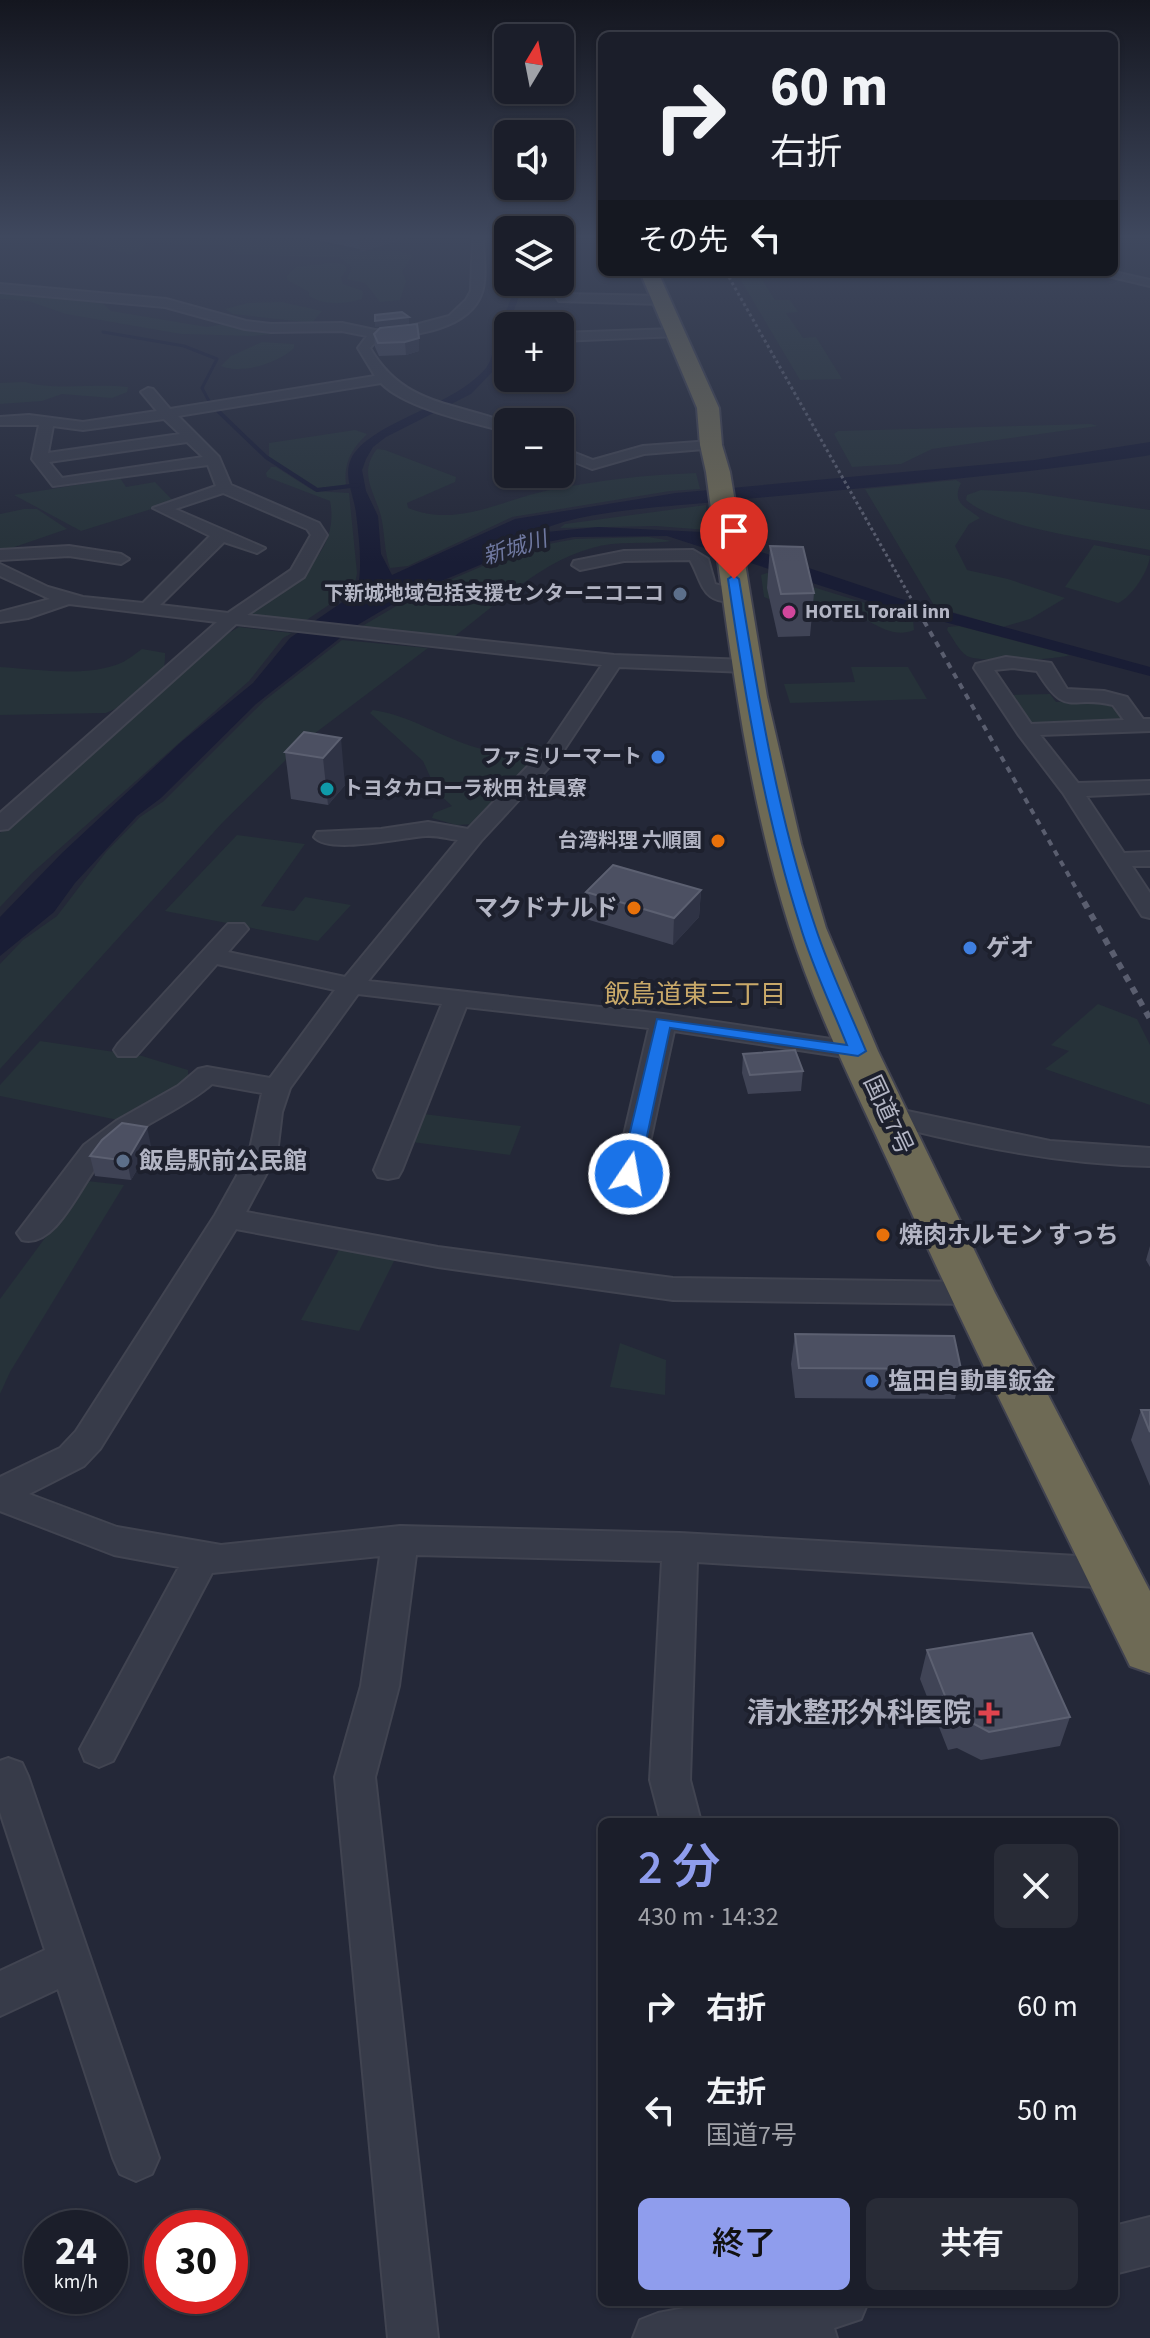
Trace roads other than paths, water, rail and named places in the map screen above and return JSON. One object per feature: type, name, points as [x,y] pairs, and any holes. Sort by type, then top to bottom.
[{"type":"highway","name":"国道7号","points":[[679,345],[708,408],[711,445],[718,472],[747,666],[784,844],[808,928],[858,1051],[971,1293],[1150,1648]]},
{"type":"street","points":[[366,345],[364,348],[368,358],[400,394],[419,403],[482,416],[494,422]]},
{"type":"street","points":[[0,421],[29,419],[83,426],[386,378]]},
{"type":"street","points":[[148,392],[214,460],[224,488]]},
{"type":"street","points":[[39,459],[47,422]]},
{"type":"street","points":[[39,459],[192,437]]},
{"type":"street","points":[[574,457],[592,465],[643,450],[711,445]]},
{"type":"street","points":[[39,459],[58,483],[65,484],[214,460]]},
{"type":"street","points":[[0,824],[241,611],[298,573],[319,535],[313,526],[224,488],[161,508],[257,548]]},
{"type":"street","points":[[147,609],[221,535]]},
{"type":"street","points":[[0,555],[69,551],[121,559]]},
{"type":"street","points":[[580,565],[624,556],[693,555],[700,559],[706,587],[714,593],[735,587]]},
{"type":"street","points":[[0,569],[42,591],[66,599],[614,661],[747,666]]},
{"type":"street","points":[[0,617],[22,614],[66,599]]},
{"type":"street","points":[[0,1495],[72,1457],[88,1440],[228,1218],[263,1154],[269,1112],[277,1087],[351,986],[473,836],[555,749],[614,661]]},
{"type":"street","points":[[1144,725],[1120,701],[1104,697],[1070,697],[1060,693],[1044,667],[1022,662],[996,663],[983,668],[1025,730],[1072,790],[1150,911]]},
{"type":"street","points":[[1025,730],[1144,725]]},
{"type":"street","points":[[1072,790],[1150,787]]},
{"type":"street","points":[[325,837],[381,836],[428,829],[473,836]]},
{"type":"street","points":[[1118,860],[1150,859]]},
{"type":"street","points":[[127,1050],[236,929]]},
{"type":"street","points":[[212,956],[351,986],[663,1022],[858,1051]]},
{"type":"street","points":[[388,1170],[456,1000]]},
{"type":"street","points":[[629,1174],[663,1022]]},
{"type":"street","points":[[32,1233],[56,1206],[94,1151],[126,1127],[187,1092],[207,1075],[277,1087]]},
{"type":"street","points":[[888,1116],[1023,1147],[1099,1158],[1150,1157]]},
{"type":"street","points":[[228,1218],[438,1257],[673,1289],[971,1293]]},
{"type":"street","points":[[0,1495],[114,1541],[203,1557],[247,1558],[400,1540],[680,1547],[1112,1573]]},
{"type":"street","points":[[400,1540],[380,1686],[355,1777],[413,2338]]},
{"type":"street","points":[[680,1547],[670,1780],[680,1818]]},
{"type":"street","points":[[99,1749],[203,1557]]},
{"type":"street","points":[[8,1776],[136,2158]]},
{"type":"street","points":[[0,1994],[70,1960]]},
{"type":"street","points":[[1118,2249],[1150,2241]]},
{"type":"street","points":[[658,2338],[816,2313]]},
{"type":"water","name":"新城川","points":[[494,346],[494,370],[471,394],[386,437],[373,447],[366,459],[362,470],[366,491],[378,516],[381,554],[392,575],[515,519],[676,493],[1035,460],[1150,442],[1150,455],[1145,456],[989,475],[628,510],[576,519],[536,533],[598,527],[702,532],[898,598],[1150,667],[1150,676],[887,607],[667,536],[573,537],[537,544],[410,594],[354,627],[256,704],[161,798],[137,816],[75,883],[54,912],[0,956],[0,917],[62,853],[181,742],[253,683],[290,638],[357,592],[360,553],[349,465],[361,446],[393,424],[472,382],[486,368]]},
{"type":"waterway","points":[[179,345],[217,359],[202,388],[210,403]]},
{"type":"waterway","points":[[217,410],[266,457],[317,490],[359,485]]},
{"type":"railway","points":[[767,345],[925,623]]},
{"type":"railway","points":[[924,621],[1085,904]]},
{"type":"railway","points":[[1084,902],[1150,1019]]},
{"type":"place","name":"下新城地域包括支援センターニコニコ","points":[[680,594]]},
{"type":"place","name":"HOTEL Torail inn","points":[[789,612]]},
{"type":"place","name":"ファミリーマート","points":[[658,757]]},
{"type":"place","name":"トヨタカローラ秋田 社員寮","points":[[327,789]]},
{"type":"place","name":"台湾料理 六順園","points":[[718,841]]},
{"type":"place","name":"マクドナルド","points":[[634,908]]},
{"type":"place","name":"ゲオ","points":[[970,948]]},
{"type":"place","name":"飯島駅前公民館","points":[[123,1161]]},
{"type":"place","name":"焼肉ホルモン すっち","points":[[883,1235]]},
{"type":"place","name":"塩田自動車鈑金","points":[[872,1381]]},
{"type":"place","name":"清水整形外科医院","points":[[989,1713]]},
{"type":"district","name":"飯島道東三丁目","points":[[695,994]]}]
